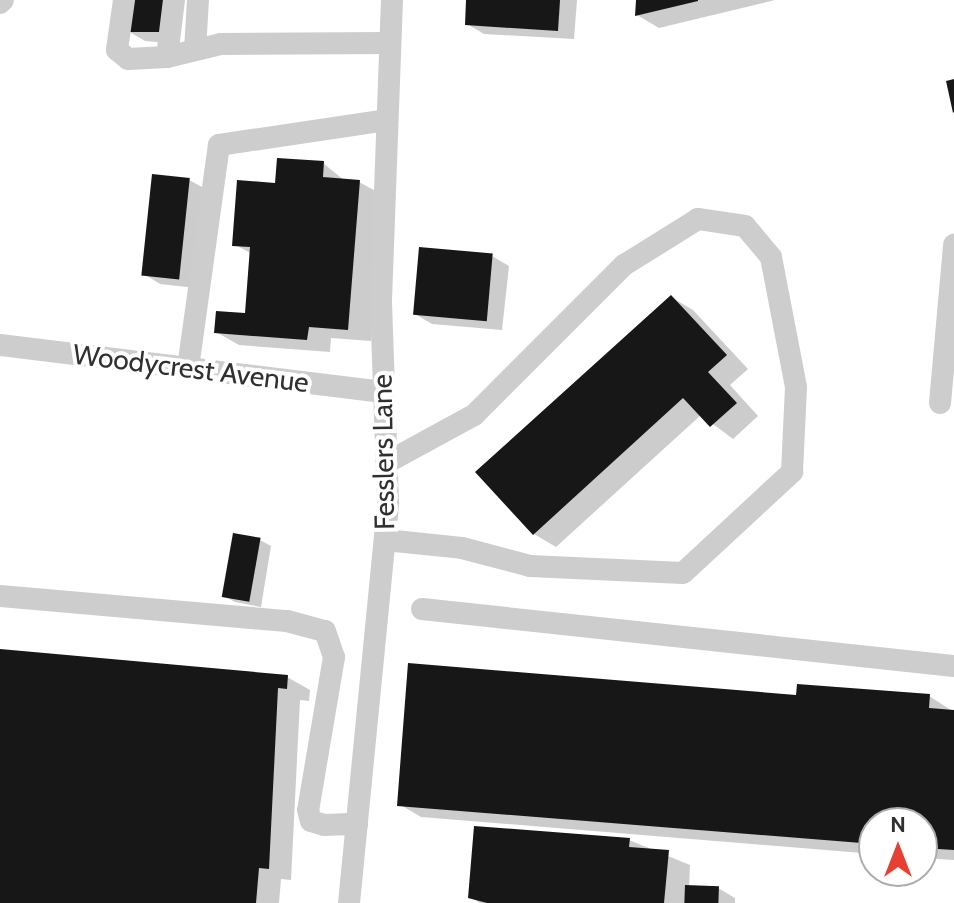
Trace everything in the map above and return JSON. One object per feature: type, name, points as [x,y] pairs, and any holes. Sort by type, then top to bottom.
[{"type":"street","points":[[124,0],[117,50],[128,59],[167,57],[221,44],[389,43]]},
{"type":"street","points":[[167,57],[174,0]]},
{"type":"street","points":[[195,50],[198,0]]},
{"type":"street","name":"Fesslers Lane","points":[[349,903],[385,540],[386,120],[392,0]]},
{"type":"street","points":[[188,368],[219,145],[386,120]]},
{"type":"street","points":[[385,540],[462,548],[530,566],[683,573],[792,472],[796,387],[771,257],[745,226],[698,219],[624,265],[474,415],[386,463]]},
{"type":"street","points":[[940,403],[954,245]]},
{"type":"street","name":"Woodycrest Avenue","points":[[0,345],[383,392]]},
{"type":"street","points":[[0,596],[287,621],[325,631],[334,657],[308,810],[311,821],[324,825],[357,824]]},
{"type":"street","points":[[422,609],[954,666]]},
{"type":"building","points":[[130,0],[166,0],[166,32],[130,32]]},
{"type":"building","points":[[466,0],[560,0],[558,31],[465,25]]},
{"type":"building","points":[[636,0],[698,0],[698,1],[635,16]]},
{"type":"building","points":[[954,79],[954,112],[953,113],[946,81]]},
{"type":"building","points":[[277,158],[324,161],[323,177],[360,180],[348,330],[309,327],[307,340],[214,333],[216,311],[245,313],[250,247],[232,246],[237,180],[275,183]]},
{"type":"building","points":[[152,174],[190,178],[179,279],[141,275]]},
{"type":"building","points":[[419,247],[493,253],[487,321],[413,315]]},
{"type":"building","points":[[671,295],[727,355],[708,372],[737,403],[710,427],[683,398],[533,535],[475,472]]},
{"type":"building","points":[[233,533],[261,538],[249,602],[222,597]]},
{"type":"building","points":[[0,649],[288,675],[287,689],[278,688],[269,869],[259,868],[256,903],[0,903]]},
{"type":"building","points":[[408,663],[796,695],[797,684],[930,694],[929,708],[954,710],[954,850],[938,849],[938,807],[858,807],[858,843],[397,806]]},
{"type":"building","points":[[474,826],[630,838],[629,847],[669,850],[664,903],[487,903],[468,898]]},
{"type":"building","points":[[685,885],[719,886],[718,903],[684,903]]}]
